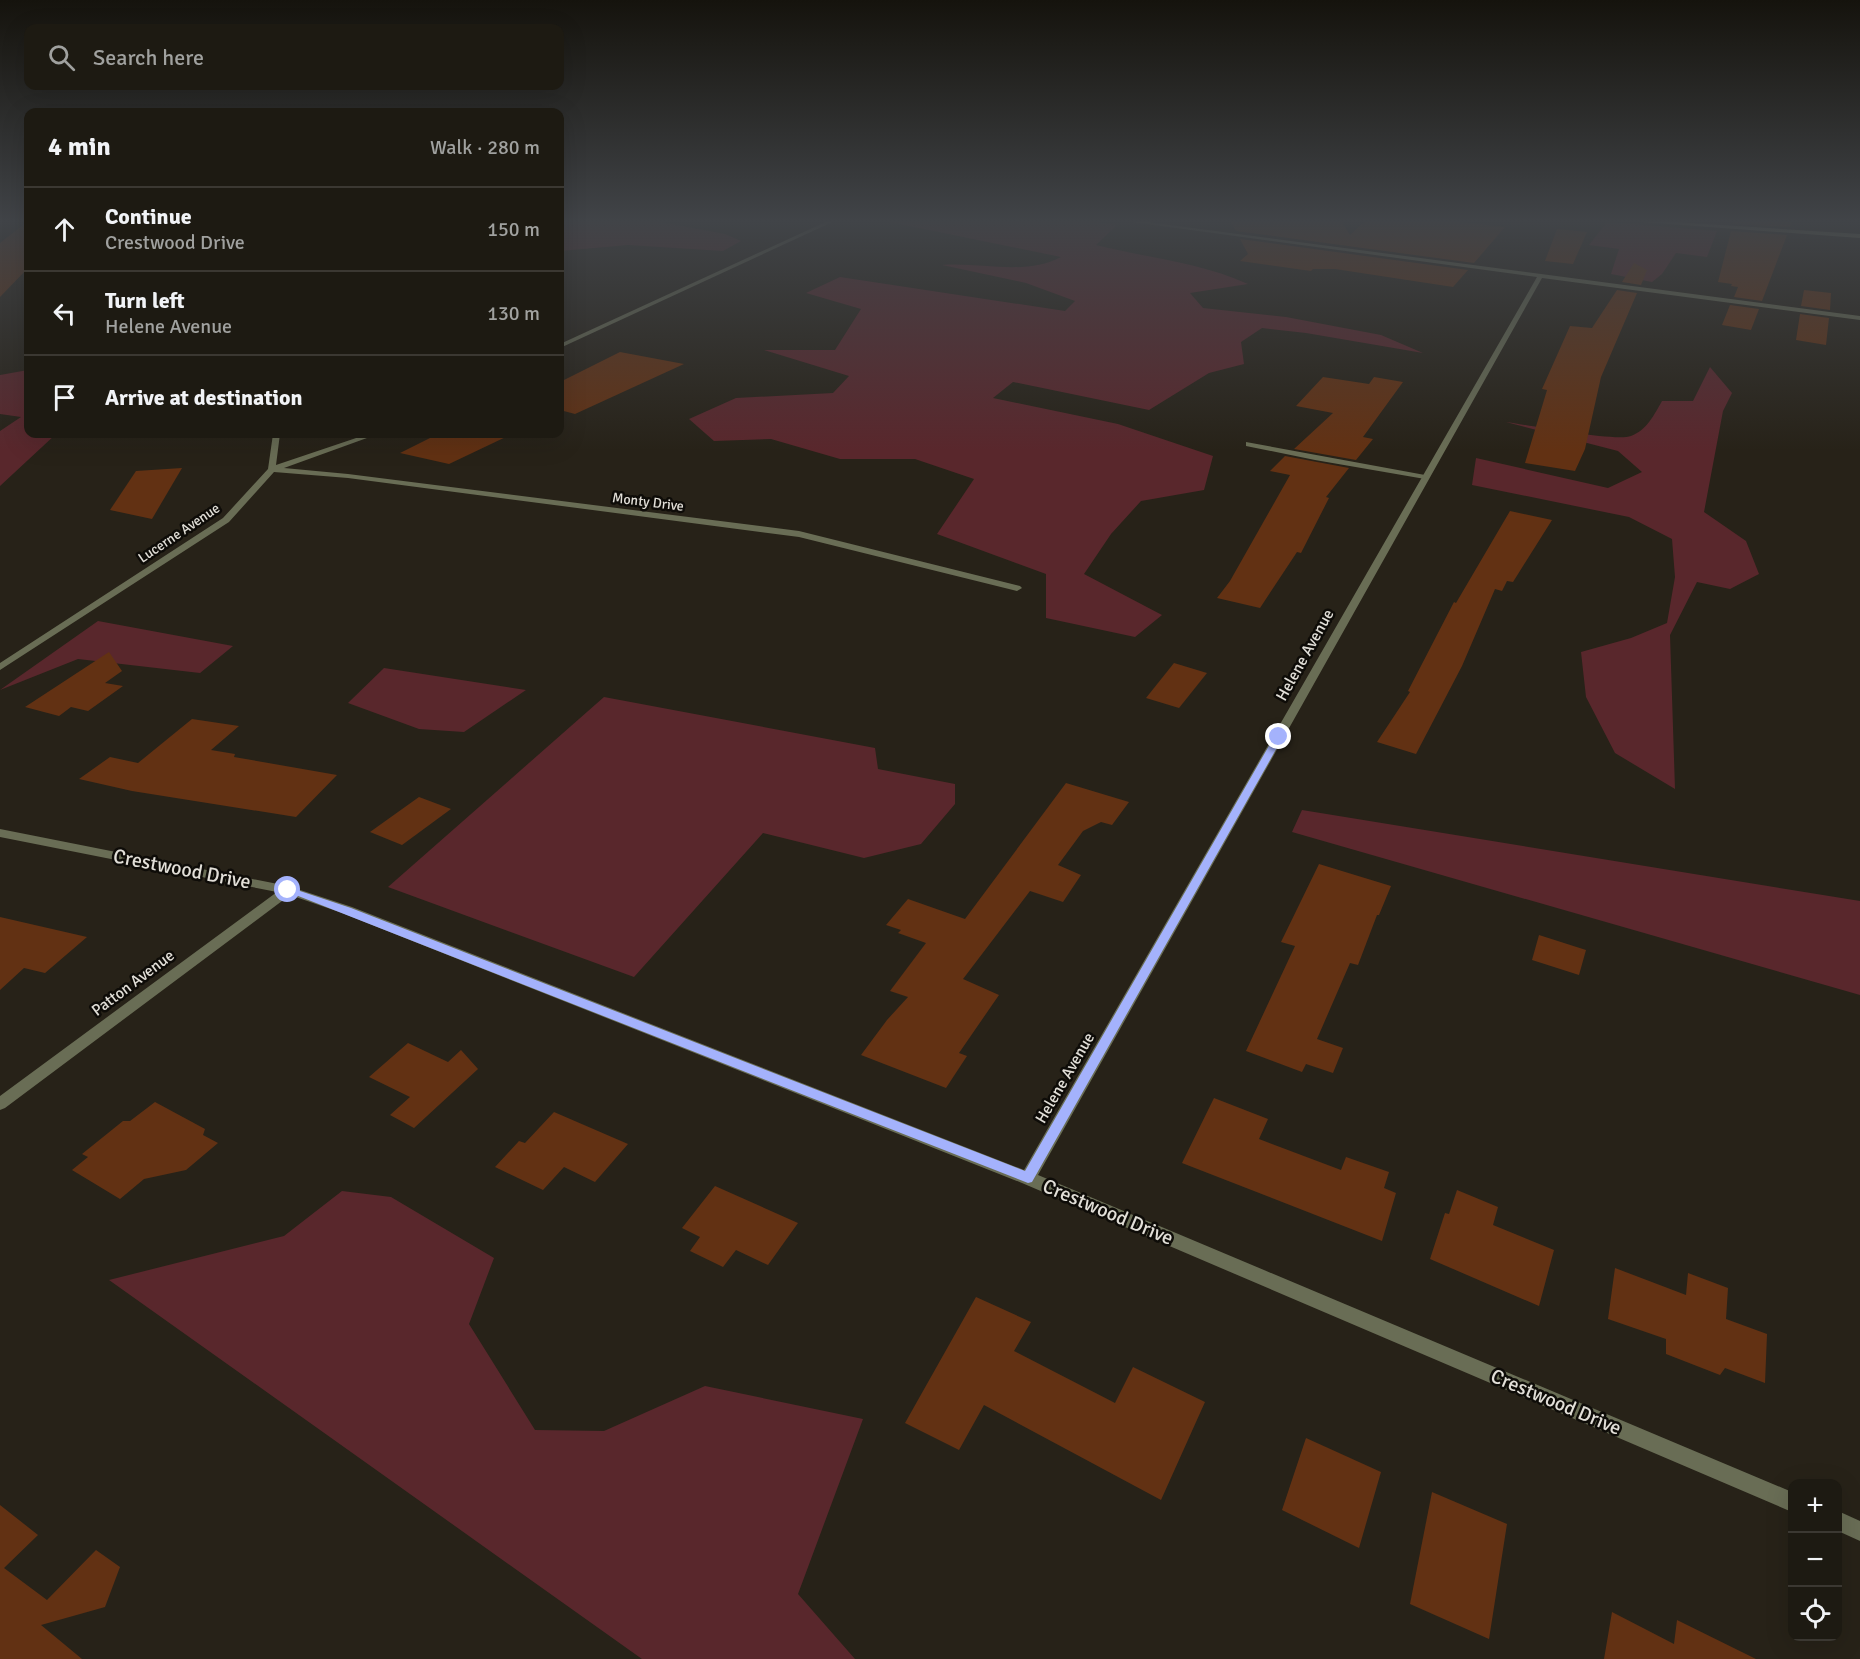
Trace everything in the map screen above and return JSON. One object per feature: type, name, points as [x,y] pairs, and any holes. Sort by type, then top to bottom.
[{"type":"street","points":[[564,344],[668,296]]},
{"type":"street","name":"Helene Avenue","points":[[1028,1178],[1529,296]]},
{"type":"street","points":[[1700,296],[1860,318]]},
{"type":"street","points":[[272,469],[276,438]]},
{"type":"street","name":"Lucerne Avenue","points":[[0,667],[226,520],[272,469],[362,438]]},
{"type":"street","points":[[1249,444],[1425,477]]},
{"type":"street","name":"Monty Drive","points":[[272,469],[348,476],[799,534],[1017,588]]},
{"type":"street","name":"Crestwood Drive","points":[[0,832],[288,890],[369,919],[1028,1178],[1788,1500]]},
{"type":"street","name":"Patton Avenue","points":[[0,1104],[288,890]]},
{"type":"street","points":[[1842,1523],[1860,1531]]},
{"type":"shaded area","points":[[818,296],[969,296],[1065,311],[1075,301],[1063,296],[1193,296],[1203,308],[1286,317],[1381,335],[1423,353],[1306,333],[1262,328],[1241,342],[1244,364],[1209,373],[1149,410],[1013,382],[993,398],[1118,424],[1213,456],[1204,490],[1141,501],[1111,534],[1084,574],[1162,615],[1135,637],[1046,618],[1046,574],[937,534],[974,479],[915,459],[840,459],[771,439],[714,441],[689,419],[736,398],[833,393],[849,376],[764,350],[835,350],[861,309]]},
{"type":"shaded area","points":[[1710,367],[1732,393],[1723,411],[1704,512],[1746,541],[1759,574],[1730,589],[1697,582],[1670,635],[1675,789],[1615,753],[1586,697],[1581,652],[1631,638],[1667,623],[1675,577],[1672,539],[1629,517],[1472,485],[1476,458],[1608,488],[1642,472],[1618,451],[1506,422],[1590,435],[1631,436],[1646,426],[1662,401],[1693,401]]},
{"type":"shaded area","points":[[24,371],[24,438],[52,438],[0,486],[0,431],[21,417],[0,414],[0,375]]},
{"type":"shaded area","points":[[98,621],[233,646],[200,673],[78,659],[0,690]]},
{"type":"shaded area","points":[[384,668],[526,690],[464,732],[419,729],[348,703]]},
{"type":"shaded area","points":[[604,697],[875,748],[878,769],[955,784],[955,804],[921,844],[864,858],[763,833],[634,977],[388,887]]},
{"type":"shaded area","points":[[1302,810],[1860,901],[1860,995],[1292,832]]},
{"type":"shaded area","points":[[342,1191],[391,1197],[494,1258],[469,1324],[535,1430],[604,1431],[705,1386],[863,1419],[798,1594],[855,1659],[642,1659],[109,1280],[284,1236]]},
{"type":"building","points":[[1613,296],[1636,296],[1601,377],[1585,449],[1575,471],[1525,463],[1547,390],[1542,389],[1570,326],[1592,328]]},
{"type":"building","points":[[1734,296],[1764,296],[1762,301]]},
{"type":"building","points":[[1803,296],[1831,296],[1830,310],[1801,306]]},
{"type":"building","points":[[1730,305],[1759,309],[1751,330],[1722,325]]},
{"type":"building","points":[[1800,314],[1829,318],[1826,345],[1796,340]]},
{"type":"building","points":[[620,352],[684,364],[575,414],[564,411],[564,380]]},
{"type":"building","points":[[1323,377],[1369,384],[1374,377],[1403,382],[1363,437],[1373,439],[1356,460],[1294,449],[1333,413],[1296,406]]},
{"type":"building","points":[[430,438],[504,438],[449,464],[400,453]]},
{"type":"building","points":[[1285,456],[1349,468],[1326,497],[1329,498],[1301,553],[1297,552],[1260,608],[1217,598],[1230,581],[1290,475],[1270,471]]},
{"type":"building","points":[[182,468],[152,519],[110,510],[136,471]]},
{"type":"building","points":[[1510,511],[1552,520],[1513,582],[1507,581],[1502,591],[1495,589],[1462,666],[1416,754],[1377,742],[1410,692],[1408,691],[1454,602],[1456,603]]},
{"type":"building","points":[[109,652],[122,671],[105,683],[123,686],[88,711],[71,707],[59,716],[25,707]]},
{"type":"building","points":[[1174,663],[1207,673],[1179,708],[1146,698]]},
{"type":"building","points":[[192,719],[239,726],[211,750],[235,754],[234,757],[337,775],[296,817],[132,791],[79,779],[110,757],[138,763]]},
{"type":"building","points":[[1066,783],[1129,802],[1112,825],[1101,822],[1083,831],[1058,865],[1081,875],[1063,902],[1030,891],[963,979],[999,995],[959,1053],[967,1056],[946,1088],[861,1055],[887,1020],[908,997],[890,991],[926,943],[898,933],[901,930],[886,925],[908,899],[965,919]]},
{"type":"building","points":[[419,797],[451,809],[402,845],[370,832]]},
{"type":"building","points":[[1319,864],[1391,886],[1358,965],[1350,963],[1317,1039],[1343,1048],[1333,1073],[1306,1064],[1302,1072],[1246,1051],[1295,946],[1281,942]]},
{"type":"building","points":[[0,917],[87,937],[45,973],[24,968],[0,990]]},
{"type":"building","points":[[1539,935],[1586,950],[1579,975],[1532,960]]},
{"type":"building","points":[[408,1043],[448,1062],[461,1050],[478,1069],[414,1128],[390,1115],[410,1097],[369,1077]]},
{"type":"building","points":[[1214,1098],[1268,1119],[1259,1139],[1341,1170],[1346,1157],[1389,1172],[1384,1188],[1396,1193],[1382,1241],[1182,1163]]},
{"type":"building","points":[[155,1102],[205,1129],[203,1135],[218,1143],[186,1170],[144,1179],[120,1199],[72,1170],[88,1157],[82,1154],[123,1121],[130,1121]]},
{"type":"building","points":[[554,1112],[628,1144],[595,1182],[564,1167],[543,1190],[495,1167],[519,1141],[525,1143]]},
{"type":"building","points":[[715,1186],[798,1223],[768,1265],[736,1250],[723,1267],[690,1251],[700,1237],[682,1228]]},
{"type":"building","points":[[1457,1190],[1498,1207],[1493,1225],[1554,1250],[1539,1306],[1430,1259],[1445,1213],[1449,1214]]},
{"type":"building","points":[[1615,1268],[1686,1295],[1688,1273],[1728,1288],[1726,1319],[1767,1334],[1765,1383],[1725,1368],[1720,1375],[1666,1354],[1666,1339],[1608,1319]]},
{"type":"building","points":[[976,1297],[1031,1322],[1014,1351],[1115,1403],[1133,1367],[1205,1402],[1161,1500],[984,1405],[959,1450],[905,1423]]},
{"type":"building","points":[[1306,1438],[1381,1472],[1359,1548],[1282,1510]]},
{"type":"building","points":[[1432,1492],[1507,1524],[1489,1639],[1410,1604]]},
{"type":"building","points":[[0,1505],[38,1535],[4,1568],[47,1600],[96,1550],[120,1567],[105,1607],[41,1625],[82,1659],[0,1659]]},
{"type":"building","points":[[1612,1612],[1674,1644],[1677,1620],[1756,1659],[1604,1659]]},
{"type":"route","points":[[288,890],[347,910],[1028,1178],[1279,737]]}]
